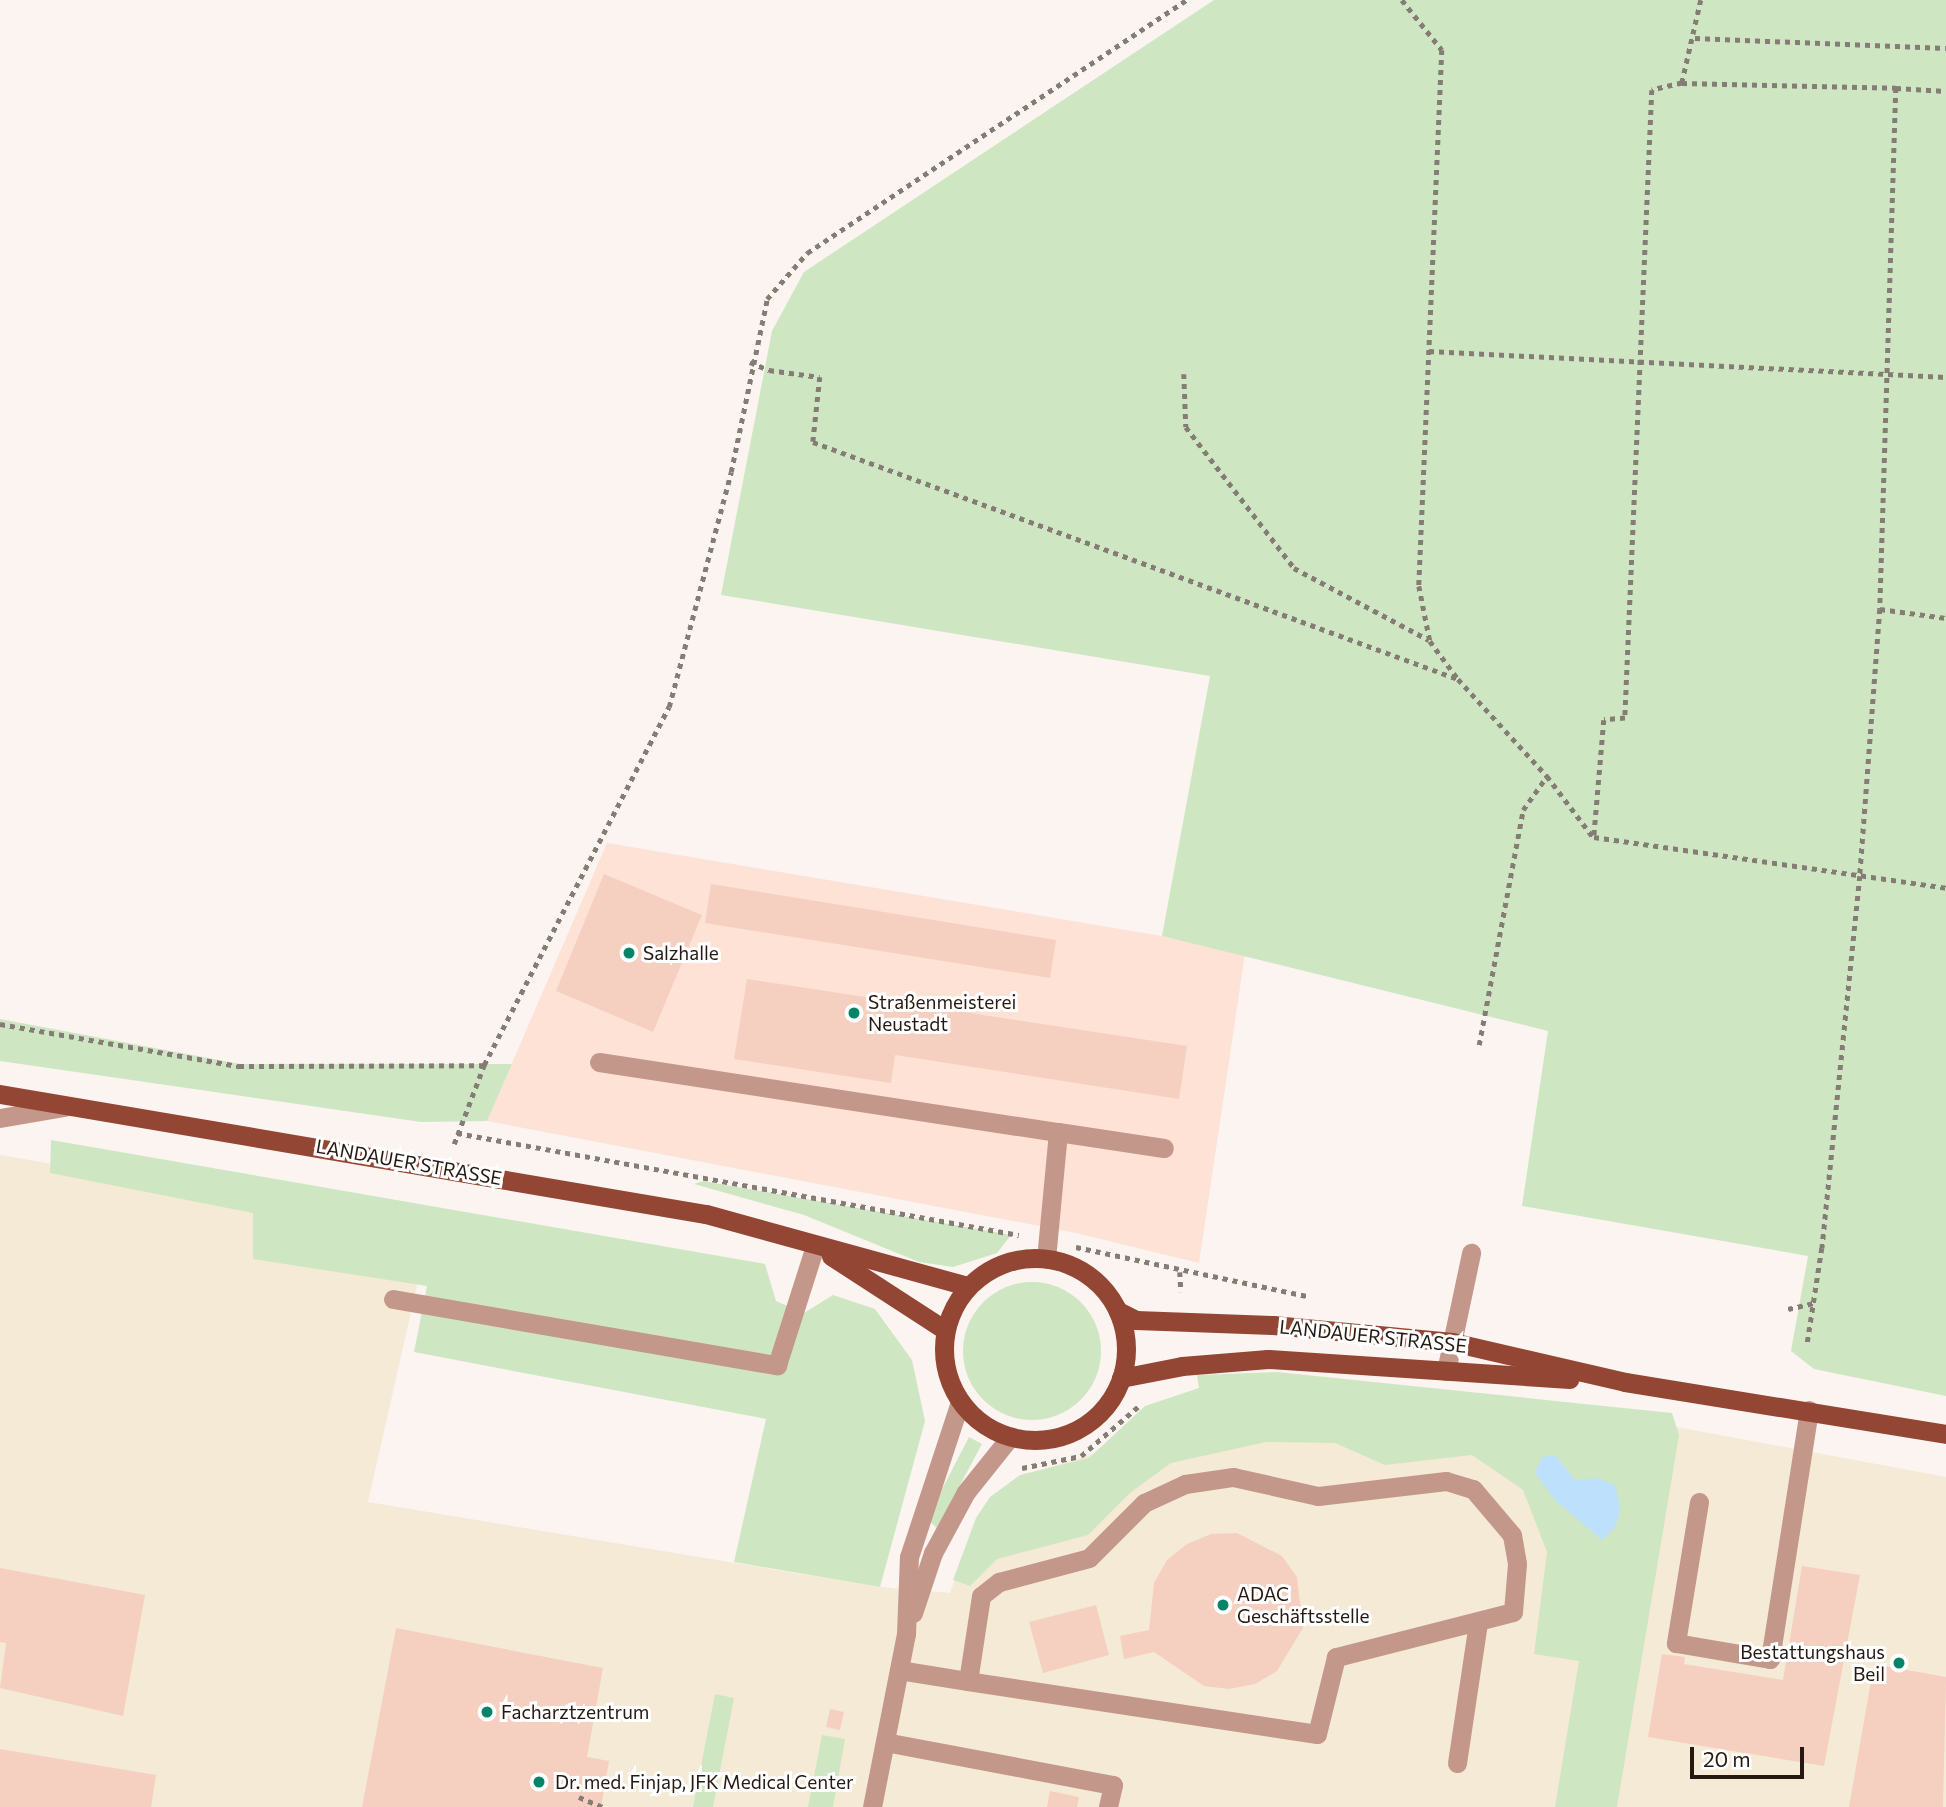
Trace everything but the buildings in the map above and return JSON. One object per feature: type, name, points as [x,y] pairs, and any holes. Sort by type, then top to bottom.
[{"type":"main road","name":"LANDAUER STRASSE","points":[[0,1094],[706,1214],[968,1286]]},
{"type":"main road","name":"LANDAUER STRASSE","points":[[815,1246],[945,1330]]},
{"type":"main road","points":[[1045,1249],[1089,1275],[1118,1311],[1125,1333],[1121,1378],[1108,1403],[1065,1436],[1010,1437],[982,1424],[960,1402],[943,1355],[945,1330],[968,1286],[1004,1263],[1045,1249]]},
{"type":"main road","name":"LANDAUER STRASSE","points":[[1118,1311],[1136,1320],[1452,1342],[1625,1382],[1946,1434]]},
{"type":"main road","name":"LANDAUER STRASSE","points":[[1121,1378],[1182,1366],[1268,1359],[1625,1382]]},
{"type":"street","points":[[599,1062],[1164,1148]]},
{"type":"street","points":[[0,1118],[77,1105]]},
{"type":"street","points":[[1045,1249],[1058,1132]]},
{"type":"street","points":[[393,1299],[777,1365],[815,1246]]},
{"type":"street","points":[[1446,1371],[1471,1253]]},
{"type":"street","points":[[906,1634],[909,1558],[960,1402]]},
{"type":"street","points":[[1699,1502],[1676,1643],[1770,1659],[1809,1410]]},
{"type":"street","points":[[872,1807],[906,1634],[933,1553],[966,1492],[1010,1437]]},
{"type":"street","points":[[899,1670],[968,1681],[1317,1734],[1336,1657],[1513,1612],[1517,1564],[1513,1535],[1473,1489],[1446,1481],[1318,1496],[1233,1477],[1185,1483],[1144,1503],[1089,1558],[999,1582],[981,1596],[968,1681]]},
{"type":"street","points":[[1457,1763],[1478,1622]]},
{"type":"street","points":[[885,1742],[1113,1785],[1108,1807]]},
{"type":"path","points":[[446,1169],[484,1065],[669,707],[731,472],[750,362],[767,299],[807,253],[1186,0]]},
{"type":"path","points":[[1402,0],[1442,50],[1419,586],[1430,641],[1458,679],[1547,776],[1594,837],[1946,888]]},
{"type":"path","points":[[1682,83],[1695,38],[1701,0]]},
{"type":"path","points":[[1695,38],[1946,48]]},
{"type":"path","points":[[1594,837],[1604,720],[1625,718],[1652,90],[1682,83],[1946,91]]},
{"type":"path","points":[[1807,1346],[1814,1303],[1860,876],[1880,609],[1896,88]]},
{"type":"path","points":[[1429,351],[1946,377]]},
{"type":"path","points":[[750,362],[769,370],[820,377],[813,443],[1458,679]]},
{"type":"path","points":[[1184,374],[1186,427],[1294,568],[1430,641]]},
{"type":"path","points":[[1880,609],[1946,618]]},
{"type":"path","points":[[1479,1045],[1523,810],[1547,776]]},
{"type":"path","points":[[0,1024],[239,1066],[484,1065]]},
{"type":"path","points":[[457,1133],[1045,1249],[1311,1297]]},
{"type":"path","points":[[1180,1272],[1182,1323]]},
{"type":"path","points":[[1788,1309],[1814,1303]]},
{"type":"path","points":[[1011,1474],[1081,1456],[1144,1401]]},
{"type":"path","points":[[579,1797],[603,1807]]},
{"type":"shaded area","points":[[607,843],[1162,936],[1245,954],[1199,1263],[1076,1233],[487,1121]]},
{"type":"shaded area","points":[[0,1155],[430,1228],[368,1502],[880,1587],[950,1593],[963,1557],[1033,1472],[1108,1450],[1644,1421],[1946,1477],[1946,1807],[0,1807]]},
{"type":"green space","points":[[1214,0],[1946,0],[1946,1396],[1814,1369],[1791,1351],[1808,1256],[1522,1206],[1548,1031],[1162,936],[1210,676],[721,595],[772,331],[804,272]]},
{"type":"green space","points":[[0,1019],[240,1064],[512,1064],[487,1121],[421,1122],[0,1061]]},
{"type":"green space","points":[[51,1140],[765,1264],[776,1301],[804,1313],[833,1295],[875,1309],[912,1360],[925,1421],[880,1587],[734,1562],[766,1419],[414,1352],[427,1286],[253,1259],[253,1213],[50,1173]]},
{"type":"green space","points":[[703,1181],[1011,1235],[997,1253],[953,1267],[919,1262],[804,1215],[694,1184]]},
{"type":"green space","points":[[1032,1282],[1059,1287],[1081,1302],[1096,1324],[1101,1351],[1096,1378],[1081,1400],[1059,1415],[1032,1420],[1005,1415],[983,1400],[968,1378],[963,1351],[968,1324],[983,1302],[1005,1287]]},
{"type":"green space","points":[[1277,1372],[1672,1413],[1679,1435],[1617,1807],[1555,1807],[1579,1661],[1534,1654],[1547,1552],[1523,1490],[1472,1455],[1385,1465],[1335,1443],[1266,1442],[1171,1463],[1130,1493],[1088,1535],[997,1559],[970,1586],[953,1580],[976,1518],[990,1497],[1020,1475],[1089,1458],[1145,1406],[1199,1388],[1197,1375]]},
{"type":"green space","points":[[969,1437],[982,1444],[937,1528],[930,1522],[940,1493]]},
{"type":"green space","points":[[715,1694],[734,1698],[713,1807],[693,1807]]},
{"type":"green space","points":[[822,1735],[845,1739],[833,1807],[808,1807]]},
{"type":"water","points":[[1555,1455],[1575,1480],[1597,1478],[1616,1486],[1620,1509],[1616,1526],[1602,1540],[1557,1502],[1535,1473],[1542,1457]]},
{"type":"place","name":"Salzhalle","points":[[629,953]]},
{"type":"place","name":"Straßenmeisterei Neustadt","points":[[854,1013]]},
{"type":"place","name":"ADAC Geschäftsstelle","points":[[1223,1605]]},
{"type":"place","name":"Bestattungshaus Beil","points":[[1899,1663]]},
{"type":"place","name":"Facharztzentrum","points":[[487,1712]]},
{"type":"place","name":"Dr. med. Finjap, JFK Medical Center","points":[[539,1782]]}]
